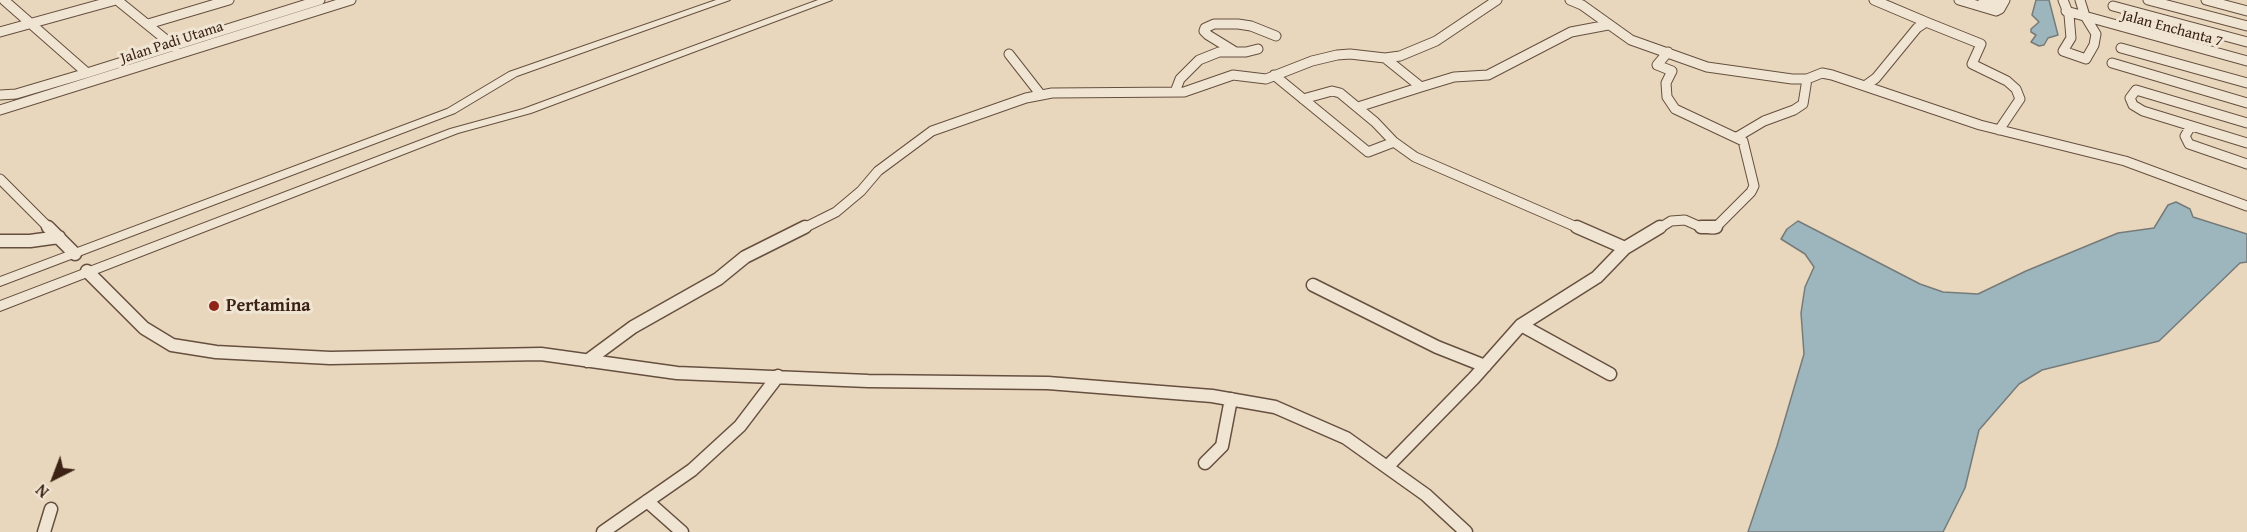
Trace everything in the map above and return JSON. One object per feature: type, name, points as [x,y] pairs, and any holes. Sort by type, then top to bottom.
[{"type":"street","points":[[4,0],[87,73]]},
{"type":"street","points":[[0,32],[117,0],[175,47]]},
{"type":"street","points":[[148,24],[229,0]]},
{"type":"street","points":[[1,96],[16,94],[175,47],[320,0]]},
{"type":"street","name":"Jalan Padi Utama","points":[[0,110],[351,0]]},
{"type":"street","points":[[0,282],[451,111],[513,74],[725,0]]},
{"type":"street","points":[[0,306],[454,131],[527,111],[827,0]]},
{"type":"street","points":[[587,361],[633,327],[718,279],[745,257],[836,212],[861,191],[878,171],[932,131],[1041,95],[1069,92],[1193,90],[1233,75],[1260,80],[1312,61],[1337,55],[1350,54],[1385,58],[1422,49],[1497,0]]},
{"type":"street","points":[[1570,0],[1582,5],[1631,40],[1707,67],[1807,79],[1819,74],[1829,74],[1999,130],[2125,161],[2247,206]]},
{"type":"street","points":[[1874,0],[1981,44],[1972,64],[2007,81],[2016,89],[2020,99],[1999,130]]},
{"type":"street","points":[[1959,0],[1992,10],[2000,9],[2004,2],[1983,0]]},
{"type":"street","points":[[2063,0],[2071,38],[2063,51],[2076,58],[2086,59],[2094,45],[2096,34],[2080,0]]},
{"type":"street","points":[[2148,0],[2247,26]]},
{"type":"street","points":[[2206,0],[2247,11]]},
{"type":"street","points":[[2113,6],[2247,42]]},
{"type":"street","name":"Jalan Enchanta 7","points":[[2067,13],[2247,62]]},
{"type":"street","points":[[1865,86],[1876,78],[1917,28],[1926,22]]},
{"type":"street","points":[[1234,51],[1208,35],[1204,31],[1205,28],[1214,24],[1238,24],[1251,26],[1276,36]]},
{"type":"street","points":[[1358,107],[1454,77],[1488,75],[1570,32],[1608,25]]},
{"type":"street","points":[[2121,48],[2247,83]]},
{"type":"street","points":[[1174,92],[1180,79],[1199,60],[1219,52],[1246,52],[1258,49]]},
{"type":"street","points":[[1388,466],[1485,366],[1521,325],[1597,277],[1625,248],[1676,220],[1685,220],[1704,228],[1714,229],[1751,192],[1754,186],[1743,143],[1737,137],[1675,109],[1667,97],[1666,83],[1672,71],[1657,65],[1668,52]]},
{"type":"street","points":[[1009,54],[1041,95]]},
{"type":"street","points":[[1385,58],[1421,87]]},
{"type":"street","points":[[2112,63],[2247,103]]},
{"type":"street","points":[[1274,75],[1368,152],[1394,142]]},
{"type":"street","points":[[1737,137],[1764,121],[1794,110],[1803,104],[1807,79]]},
{"type":"street","points":[[2247,123],[2136,90],[2130,98],[2133,105],[2143,111],[2247,143]]},
{"type":"street","points":[[1303,99],[1336,91],[1358,107],[1394,142],[1415,157],[1625,248]]},
{"type":"street","points":[[2191,126],[2185,136],[2186,141],[2194,147],[2247,164]]},
{"type":"street","points":[[0,179],[75,254]]},
{"type":"street","points":[[0,241],[30,241],[59,237]]},
{"type":"street","points":[[87,271],[144,328],[172,345],[216,352],[299,357],[541,354],[677,373],[868,381],[1048,383],[1212,396],[1275,407],[1314,422],[1346,438],[1426,495],[1466,532]]},
{"type":"street","points":[[1313,285],[1437,347],[1485,366]]},
{"type":"street","points":[[1521,325],[1610,374]]},
{"type":"street","points":[[603,532],[692,470],[740,426],[778,376]]},
{"type":"street","points":[[1205,463],[1222,446],[1231,399]]},
{"type":"street","points":[[647,501],[682,532]]},
{"type":"street","points":[[44,532],[51,509]]},
{"type":"water","points":[[2036,0],[2049,0],[2058,35],[2048,38],[2044,45],[2039,46],[2031,42],[2036,35],[2031,32],[2031,29],[2039,22],[2032,15]]},
{"type":"water","points":[[2176,202],[2190,209],[2193,217],[2247,234],[2247,262],[2240,263],[2159,341],[2042,370],[2019,384],[1979,430],[1965,488],[1943,532],[1748,532],[1777,446],[1804,354],[1801,313],[1805,287],[1814,267],[1805,254],[1781,239],[1787,229],[1798,221],[1920,284],[1943,292],[1978,294],[2026,271],[2118,233],[2154,228],[2168,205]]},
{"type":"place","name":"Pertamina","points":[[214,306]]}]
